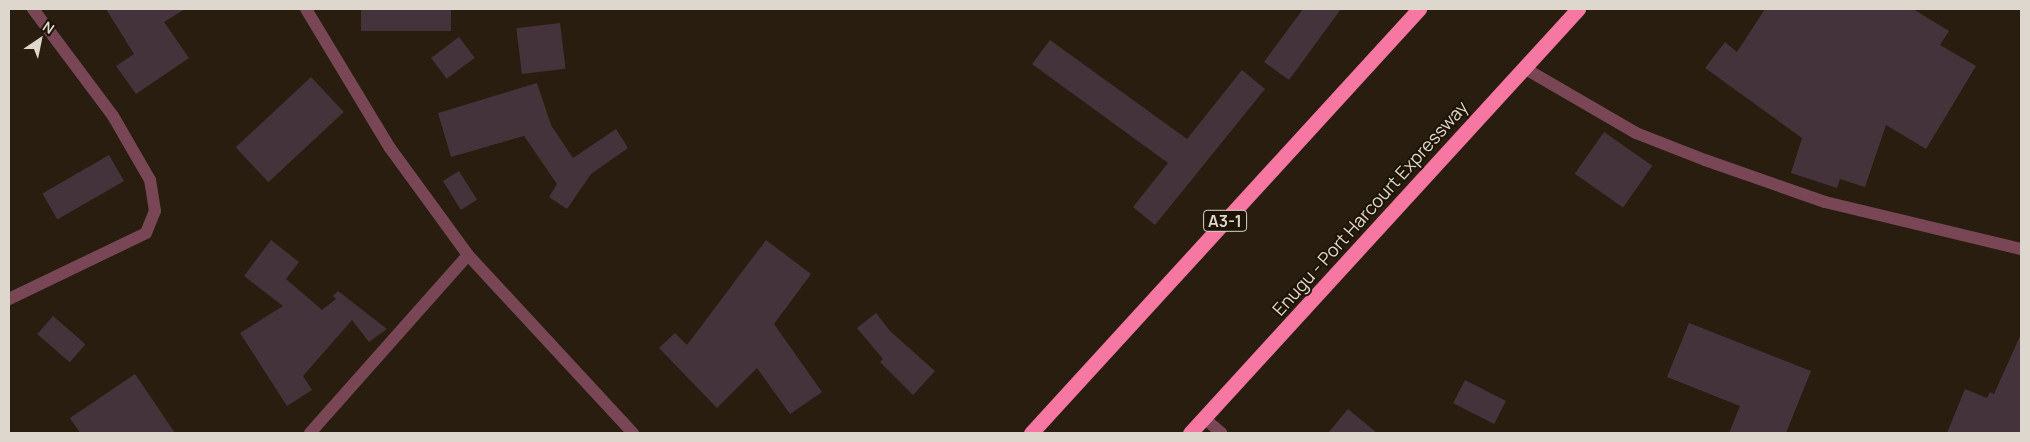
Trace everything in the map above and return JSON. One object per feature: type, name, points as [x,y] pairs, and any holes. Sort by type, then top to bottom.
[{"type":"highway","name":"A3-1","points":[[1031,433],[1419,9]]},
{"type":"highway","name":"Enugu - Port Harcourt Expressway","points":[[1190,433],[1578,9]]},
{"type":"street","points":[[9,299],[106,255],[146,233],[155,211],[150,180],[113,116],[33,9]]},
{"type":"street","points":[[306,9],[390,148],[468,255],[634,433]]},
{"type":"street","points":[[1524,68],[1636,133],[1705,160],[1825,202],[2021,249]]},
{"type":"street","points":[[310,433],[468,255]]},
{"type":"street","points":[[1204,418],[1221,433]]},
{"type":"building","points":[[106,9],[185,9],[164,22],[189,58],[136,94],[116,66],[134,54]]},
{"type":"building","points":[[361,9],[451,9],[451,31],[361,31]]},
{"type":"building","points":[[1303,9],[1341,9],[1289,80],[1264,62]]},
{"type":"building","points":[[1765,9],[1913,9],[1949,31],[1940,45],[1976,66],[1926,149],[1886,125],[1865,187],[1840,179],[1837,188],[1791,173],[1802,138],[1705,68],[1725,42],[1737,52]]},
{"type":"building","points":[[560,23],[566,69],[522,74],[516,28]]},
{"type":"building","points":[[459,37],[475,58],[447,79],[431,58]]},
{"type":"building","points":[[1050,40],[1187,139],[1242,70],[1265,89],[1155,225],[1133,207],[1168,163],[1032,64]]},
{"type":"building","points":[[311,77],[344,112],[268,182],[236,147]]},
{"type":"building","points":[[537,83],[551,125],[573,158],[616,129],[628,148],[591,174],[567,209],[549,197],[557,184],[524,136],[451,157],[438,113]]},
{"type":"building","points":[[1604,132],[1652,166],[1623,208],[1575,174]]},
{"type":"building","points":[[109,155],[124,181],[57,219],[42,194]]},
{"type":"building","points":[[459,171],[477,200],[461,210],[443,181]]},
{"type":"building","points":[[271,240],[299,262],[286,279],[322,310],[336,299],[333,296],[338,291],[387,329],[369,342],[352,320],[303,376],[312,390],[287,406],[240,333],[283,306],[244,276]]},
{"type":"building","points":[[766,240],[811,274],[774,324],[822,392],[790,414],[757,368],[717,408],[659,348],[675,333],[687,345]]},
{"type":"building","points":[[876,313],[890,331],[935,371],[913,395],[880,362],[883,359],[857,328]]},
{"type":"building","points":[[53,316],[85,344],[70,362],[37,334]]},
{"type":"building","points":[[1689,323],[1811,371],[1786,433],[1729,433],[1740,406],[1667,377]]},
{"type":"building","points":[[2021,334],[2021,433],[1947,433],[1965,389],[1987,398],[1990,392],[1994,394]]},
{"type":"building","points":[[135,374],[175,433],[80,433],[70,418]]},
{"type":"building","points":[[1465,380],[1506,401],[1494,424],[1453,403]]},
{"type":"building","points":[[1348,409],[1377,433],[1328,433]]}]
